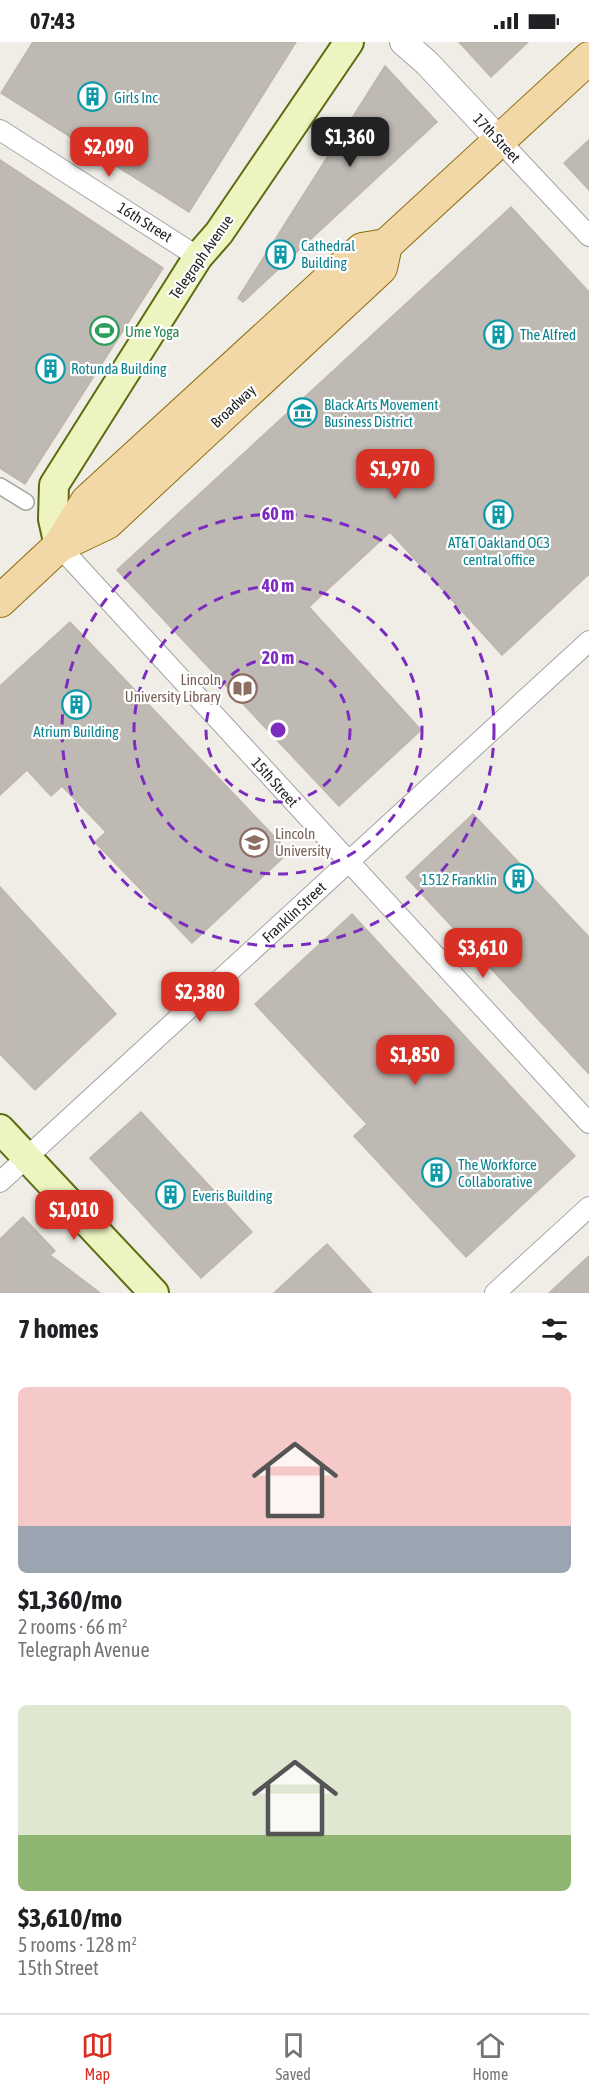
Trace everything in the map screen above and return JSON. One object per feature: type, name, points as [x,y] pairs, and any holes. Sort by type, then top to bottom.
[{"type":"main road","name":"Telegraph Avenue","points":[[59,546],[53,519],[54,485],[198,256],[219,233],[349,42]]},
{"type":"main road","name":"Broadway","points":[[0,602],[59,546],[87,501],[362,249],[386,245],[589,58]]},
{"type":"main road","points":[[0,1129],[154,1293]]},
{"type":"street","name":"17th Street","points":[[403,42],[434,70],[589,236]]},
{"type":"street","name":"16th Street","points":[[0,130],[198,256]]},
{"type":"street","points":[[0,486],[26,502]]},
{"type":"street","name":"15th Street","points":[[59,546],[589,1123]]},
{"type":"street","name":"Franklin Street","points":[[0,1182],[589,641]]},
{"type":"street","points":[[495,1293],[589,1207]]},
{"type":"building","points":[[33,42],[296,42],[189,212],[1,93]]},
{"type":"building","points":[[459,42],[528,42],[491,77]]},
{"type":"building","points":[[385,66],[437,122],[243,302],[238,298]]},
{"type":"building","points":[[589,140],[589,190],[564,163]]},
{"type":"building","name":"Rotunda Building","points":[[0,160],[163,268],[25,484],[0,468]]},
{"type":"building","points":[[511,207],[589,292],[589,574],[502,655],[390,532],[326,591],[309,607],[421,730],[339,806],[117,570]]},
{"type":"building","points":[[70,622],[289,852],[192,943],[95,842],[106,832],[62,786],[51,796],[27,770],[0,795],[0,686]]},
{"type":"building","points":[[473,814],[589,937],[589,1074],[406,877]]},
{"type":"building","points":[[0,887],[116,1014],[35,1090],[0,1054]]},
{"type":"building","points":[[352,914],[575,1156],[466,1257],[354,1136],[367,1124],[255,1004]]},
{"type":"building","name":"Everis Building","points":[[141,1112],[252,1232],[201,1278],[90,1158]]},
{"type":"building","points":[[23,1217],[55,1251],[50,1255],[100,1293],[0,1293],[0,1239]]},
{"type":"building","points":[[327,1244],[372,1293],[274,1293]]},
{"type":"building","points":[[589,1256],[589,1293],[549,1293]]},
{"type":"place","name":"Girls Inc","points":[[93,97]]},
{"type":"place","name":"Cathedral Building","points":[[280,254]]},
{"type":"place","name":"Ume Yoga","points":[[104,331]]},
{"type":"place","name":"The Alfred","points":[[499,334]]},
{"type":"place","name":"Rotunda Building","points":[[50,368]]},
{"type":"place","name":"Black Arts Movement Business District","points":[[303,413]]},
{"type":"place","name":"AT&T Oakland OC3 central office","points":[[499,515]]},
{"type":"place","name":"Lincoln University Library","points":[[242,688]]},
{"type":"place","name":"Atrium Building","points":[[76,704]]},
{"type":"place","name":"Lincoln University","points":[[254,842]]},
{"type":"place","name":"1512 Franklin","points":[[518,879]]},
{"type":"place","name":"The Workforce Collaborative","points":[[437,1173]]},
{"type":"place","name":"Everis Building","points":[[171,1195]]}]
